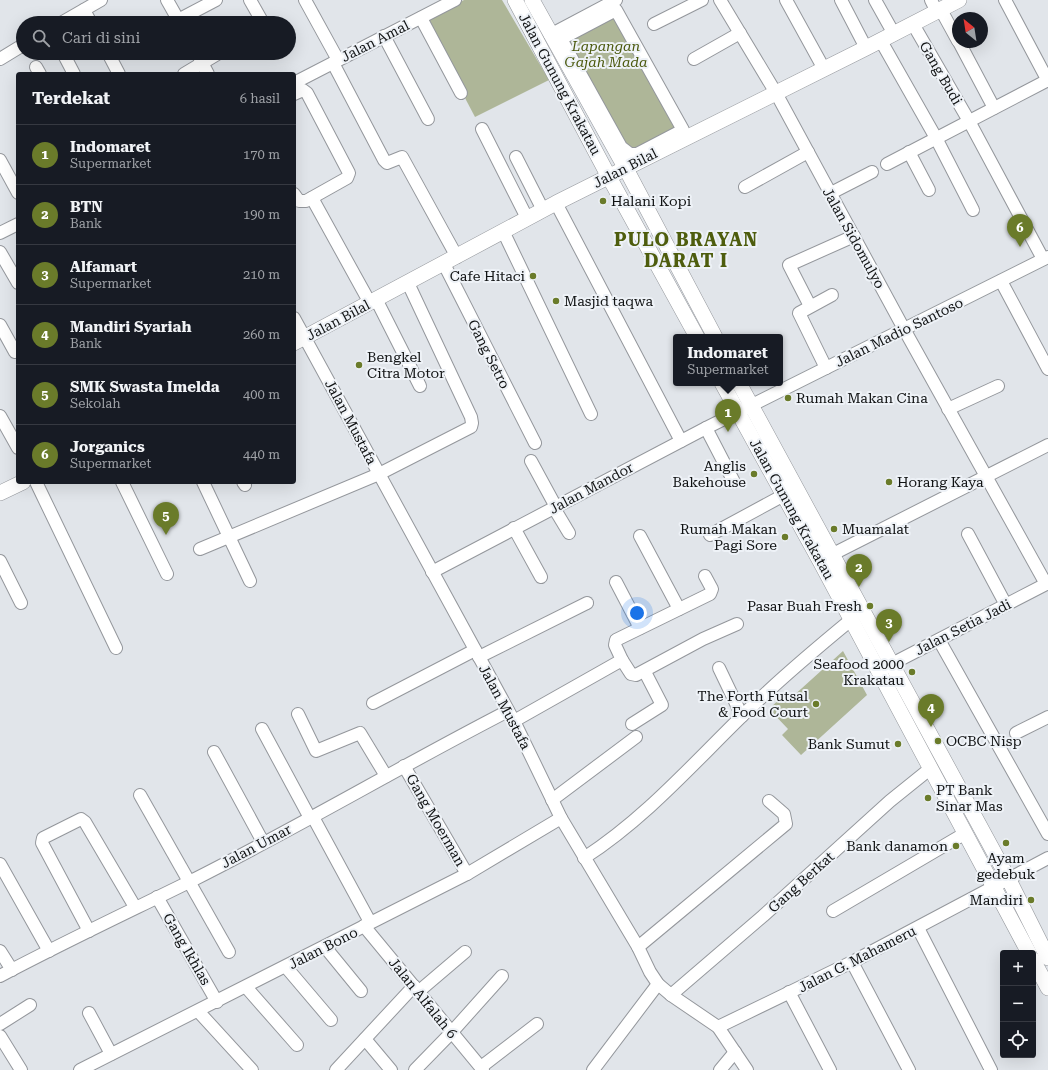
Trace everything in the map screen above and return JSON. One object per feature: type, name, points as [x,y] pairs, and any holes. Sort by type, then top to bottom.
[{"type":"main road","name":"Jalan Gunung Krakatau","points":[[515,0],[609,177],[695,334]]},
{"type":"main road","name":"Jalan Gunung Krakatau","points":[[532,0],[625,167],[713,334]]},
{"type":"main road","name":"Jalan Bilal","points":[[300,340],[444,264],[527,218],[609,177],[685,133],[776,93],[913,24],[936,7],[959,0]]},
{"type":"main road","name":"Jalan Gunung Krakatau","points":[[725,386],[744,409],[833,554],[891,664],[1008,878],[1048,958]]},
{"type":"main road","name":"Jalan Gunung Krakatau","points":[[740,386],[744,409],[784,495],[852,619],[878,671],[931,768],[964,834],[1027,950]]},
{"type":"main road","points":[[0,493],[19,484]]},
{"type":"main road","points":[[1036,966],[1048,988]]},
{"type":"street","points":[[73,16],[101,0]]},
{"type":"street","points":[[167,0],[176,16]]},
{"type":"street","points":[[189,16],[216,0]]},
{"type":"street","points":[[250,0],[259,16]]},
{"type":"street","points":[[305,0],[384,160],[387,163],[402,157],[457,257]]},
{"type":"street","name":"Jalan Amal","points":[[296,81],[455,0]]},
{"type":"street","points":[[555,39],[616,0]]},
{"type":"street","points":[[654,24],[702,0]]},
{"type":"street","name":"Jalan Sidomulyo","points":[[720,0],[776,93],[948,409],[1047,584]]},
{"type":"street","points":[[786,0],[824,69]]},
{"type":"street","points":[[841,0],[866,48]]},
{"type":"street","points":[[875,0],[888,37],[936,138],[973,210]]},
{"type":"street","points":[[887,164],[1048,80],[1005,0]]},
{"type":"street","points":[[936,7],[952,32]]},
{"type":"street","points":[[84,10],[87,16]]},
{"type":"street","points":[[616,10],[685,133],[637,154],[621,148],[555,39],[616,10]]},
{"type":"street","points":[[421,18],[461,93]]},
{"type":"street","name":"Gang Budi","points":[[913,24],[1046,258]]},
{"type":"street","points":[[694,59],[740,33]]},
{"type":"street","points":[[384,36],[428,119]]},
{"type":"street","points":[[962,48],[994,108]]},
{"type":"street","points":[[0,58],[16,49]]},
{"type":"street","points":[[67,60],[73,72]]},
{"type":"street","points":[[112,60],[118,72]]},
{"type":"street","points":[[186,72],[197,60]]},
{"type":"street","points":[[200,60],[207,72]]},
{"type":"street","points":[[296,93],[303,90],[306,93],[349,172],[347,178],[306,201],[299,201],[296,197]]},
{"type":"street","points":[[482,129],[527,218]]},
{"type":"street","points":[[745,186],[808,152]]},
{"type":"street","points":[[909,152],[929,190]]},
{"type":"street","points":[[516,157],[543,210]]},
{"type":"street","points":[[0,160],[16,189]]},
{"type":"street","points":[[830,194],[872,172]]},
{"type":"street","points":[[312,198],[373,301],[420,386]]},
{"type":"street","points":[[556,203],[681,441]]},
{"type":"street","points":[[0,233],[16,225]]},
{"type":"street","points":[[503,232],[591,414]]},
{"type":"street","points":[[810,306],[789,266],[854,236]]},
{"type":"street","points":[[0,252],[16,279]]},
{"type":"street","name":"Jalan Madio Santoso","points":[[744,409],[1046,258]]},
{"type":"street","name":"Gang Setro","points":[[444,264],[535,443]]},
{"type":"street","points":[[1001,281],[1048,368]]},
{"type":"street","points":[[200,549],[379,474],[468,429],[472,423],[471,417],[408,283]]},
{"type":"street","points":[[826,368],[799,314],[810,306],[832,295]]},
{"type":"street","points":[[0,325],[15,352]]},
{"type":"street","name":"Jalan Mustafa","points":[[296,325],[300,340],[379,474],[511,716],[561,818],[638,947],[650,972],[658,984],[671,995],[718,1027],[747,1070]]},
{"type":"street","points":[[948,409],[998,386]]},
{"type":"street","name":"Jalan Mandor","points":[[432,572],[744,409]]},
{"type":"street","points":[[0,416],[16,444]]},
{"type":"street","points":[[706,428],[734,482]]},
{"type":"street","points":[[833,554],[1048,444]]},
{"type":"street","points":[[531,460],[569,533]]},
{"type":"street","points":[[37,484],[116,648]]},
{"type":"street","points":[[123,484],[167,574]]},
{"type":"street","points":[[204,484],[250,581]]},
{"type":"street","points":[[710,535],[784,495]]},
{"type":"street","points":[[514,528],[541,577]]},
{"type":"street","points":[[968,534],[1006,605]]},
{"type":"street","points":[[640,536],[679,609]]},
{"type":"street","points":[[0,561],[22,603]]},
{"type":"street","points":[[705,576],[711,587],[711,593],[618,638],[615,642],[622,660],[632,675],[645,672],[703,639],[737,624]]},
{"type":"street","points":[[616,582],[640,628]]},
{"type":"street","name":"Jalan Setia Jadi","points":[[878,671],[1047,584]]},
{"type":"street","points":[[373,703],[477,653],[587,603]]},
{"type":"street","points":[[584,858],[612,839],[643,814],[778,681],[852,619]]},
{"type":"street","points":[[939,640],[1048,834]]},
{"type":"street","name":"Jalan Umar","points":[[0,976],[135,907],[189,882],[404,766],[511,716],[622,660]]},
{"type":"street","points":[[719,668],[742,716]]},
{"type":"street","points":[[632,724],[662,705],[645,672]]},
{"type":"street","points":[[298,714],[316,751],[360,733],[386,776]]},
{"type":"street","points":[[1016,733],[1048,716]]},
{"type":"street","name":"Jalan Alfalah 6","points":[[262,729],[311,817],[367,924],[416,989],[482,1069]]},
{"type":"street","points":[[552,800],[636,737]]},
{"type":"street","points":[[214,752],[263,842]]},
{"type":"street","name":"Gang Moerman","points":[[404,766],[467,874]]},
{"type":"street","name":"Gang Berkat","points":[[671,995],[763,916],[890,801],[931,768]]},
{"type":"street","points":[[140,795],[230,952]]},
{"type":"street","points":[[638,947],[786,824],[784,814],[769,801]]},
{"type":"street","name":"Jalan Bono","points":[[80,1070],[218,1002],[367,924],[467,874],[561,818]]},
{"type":"street","points":[[89,931],[42,843],[43,838],[54,832],[81,819],[85,822],[135,907]]},
{"type":"street","points":[[833,910],[964,834]]},
{"type":"street","name":"Jalan G. Mahameru","points":[[718,1027],[852,962],[1048,858]]},
{"type":"street","points":[[0,864],[49,951]]},
{"type":"street","name":"Gang Ikhlas","points":[[157,897],[218,1002]]},
{"type":"street","points":[[918,928],[992,1070]]},
{"type":"street","points":[[325,946],[362,991]]},
{"type":"street","points":[[0,951],[12,970]]},
{"type":"street","points":[[336,1070],[416,989],[465,952]]},
{"type":"street","points":[[852,962],[910,1070]]},
{"type":"street","points":[[286,967],[331,1020]]},
{"type":"street","points":[[415,1070],[451,1033],[502,976]]},
{"type":"street","points":[[593,1070],[658,984]]},
{"type":"street","points":[[246,987],[296,1045]]},
{"type":"street","points":[[789,992],[830,1070]]},
{"type":"street","points":[[0,1024],[30,1005]]},
{"type":"street","points":[[198,1011],[252,1070]]},
{"type":"street","points":[[89,1013],[111,1054]]},
{"type":"street","points":[[482,1069],[537,1024]]},
{"type":"street","points":[[0,1036],[21,1070]]},
{"type":"street","points":[[366,1039],[391,1070]]},
{"type":"street","points":[[720,1070],[735,1052]]},
{"type":"green space","points":[[464,0],[502,0],[549,80],[475,117],[424,20]]},
{"type":"green space","name":"Lapangan Gajah Mada","points":[[618,4],[689,132],[627,159],[556,37]]},
{"type":"green space","name":"The Forth Futsal & Food Court","points":[[843,651],[867,695],[801,755],[782,735],[788,729],[769,709],[786,693],[791,698]]},
{"type":"place","name":"Halani Kopi","points":[[603,201]]},
{"type":"place","name":"Jorganics","points":[[1020,247]]},
{"type":"place","name":"Cafe Hitaci","points":[[533,276]]},
{"type":"place","name":"Masjid taqwa","points":[[556,301]]},
{"type":"place","name":"Bengkel Citra Motor","points":[[359,365]]},
{"type":"place","name":"Rumah Makan Cina","points":[[788,398]]},
{"type":"place","name":"Indomaret","points":[[728,432]]},
{"type":"place","name":"Anglis Bakehouse","points":[[754,474]]},
{"type":"place","name":"Horang Kaya","points":[[889,482]]},
{"type":"place","name":"Muamalat","points":[[834,529]]},
{"type":"place","name":"SMK Swasta Imelda","points":[[166,535]]},
{"type":"place","name":"Rumah Makan Pagi Sore","points":[[785,537]]},
{"type":"place","name":"BTN","points":[[859,587]]},
{"type":"place","name":"Pasar Buah Fresh","points":[[870,606]]},
{"type":"place","name":"Alfamart","points":[[889,642]]},
{"type":"place","name":"Seafood 2000 Krakatau","points":[[912,672]]},
{"type":"place","name":"The Forth Futsal & Food Court","points":[[816,704]]},
{"type":"place","name":"Mandiri Syariah","points":[[931,727]]},
{"type":"place","name":"OCBC Nisp","points":[[938,741]]},
{"type":"place","name":"Bank Sumut","points":[[898,744]]},
{"type":"place","name":"PT Bank Sinar Mas","points":[[928,798]]},
{"type":"place","name":"Ayam gedebuk","points":[[1006,843]]},
{"type":"place","name":"Bank danamon","points":[[956,846]]},
{"type":"place","name":"Mandiri","points":[[1031,900]]},
{"type":"district","name":"PULO BRAYAN DARAT I","points":[[686,250]]}]
